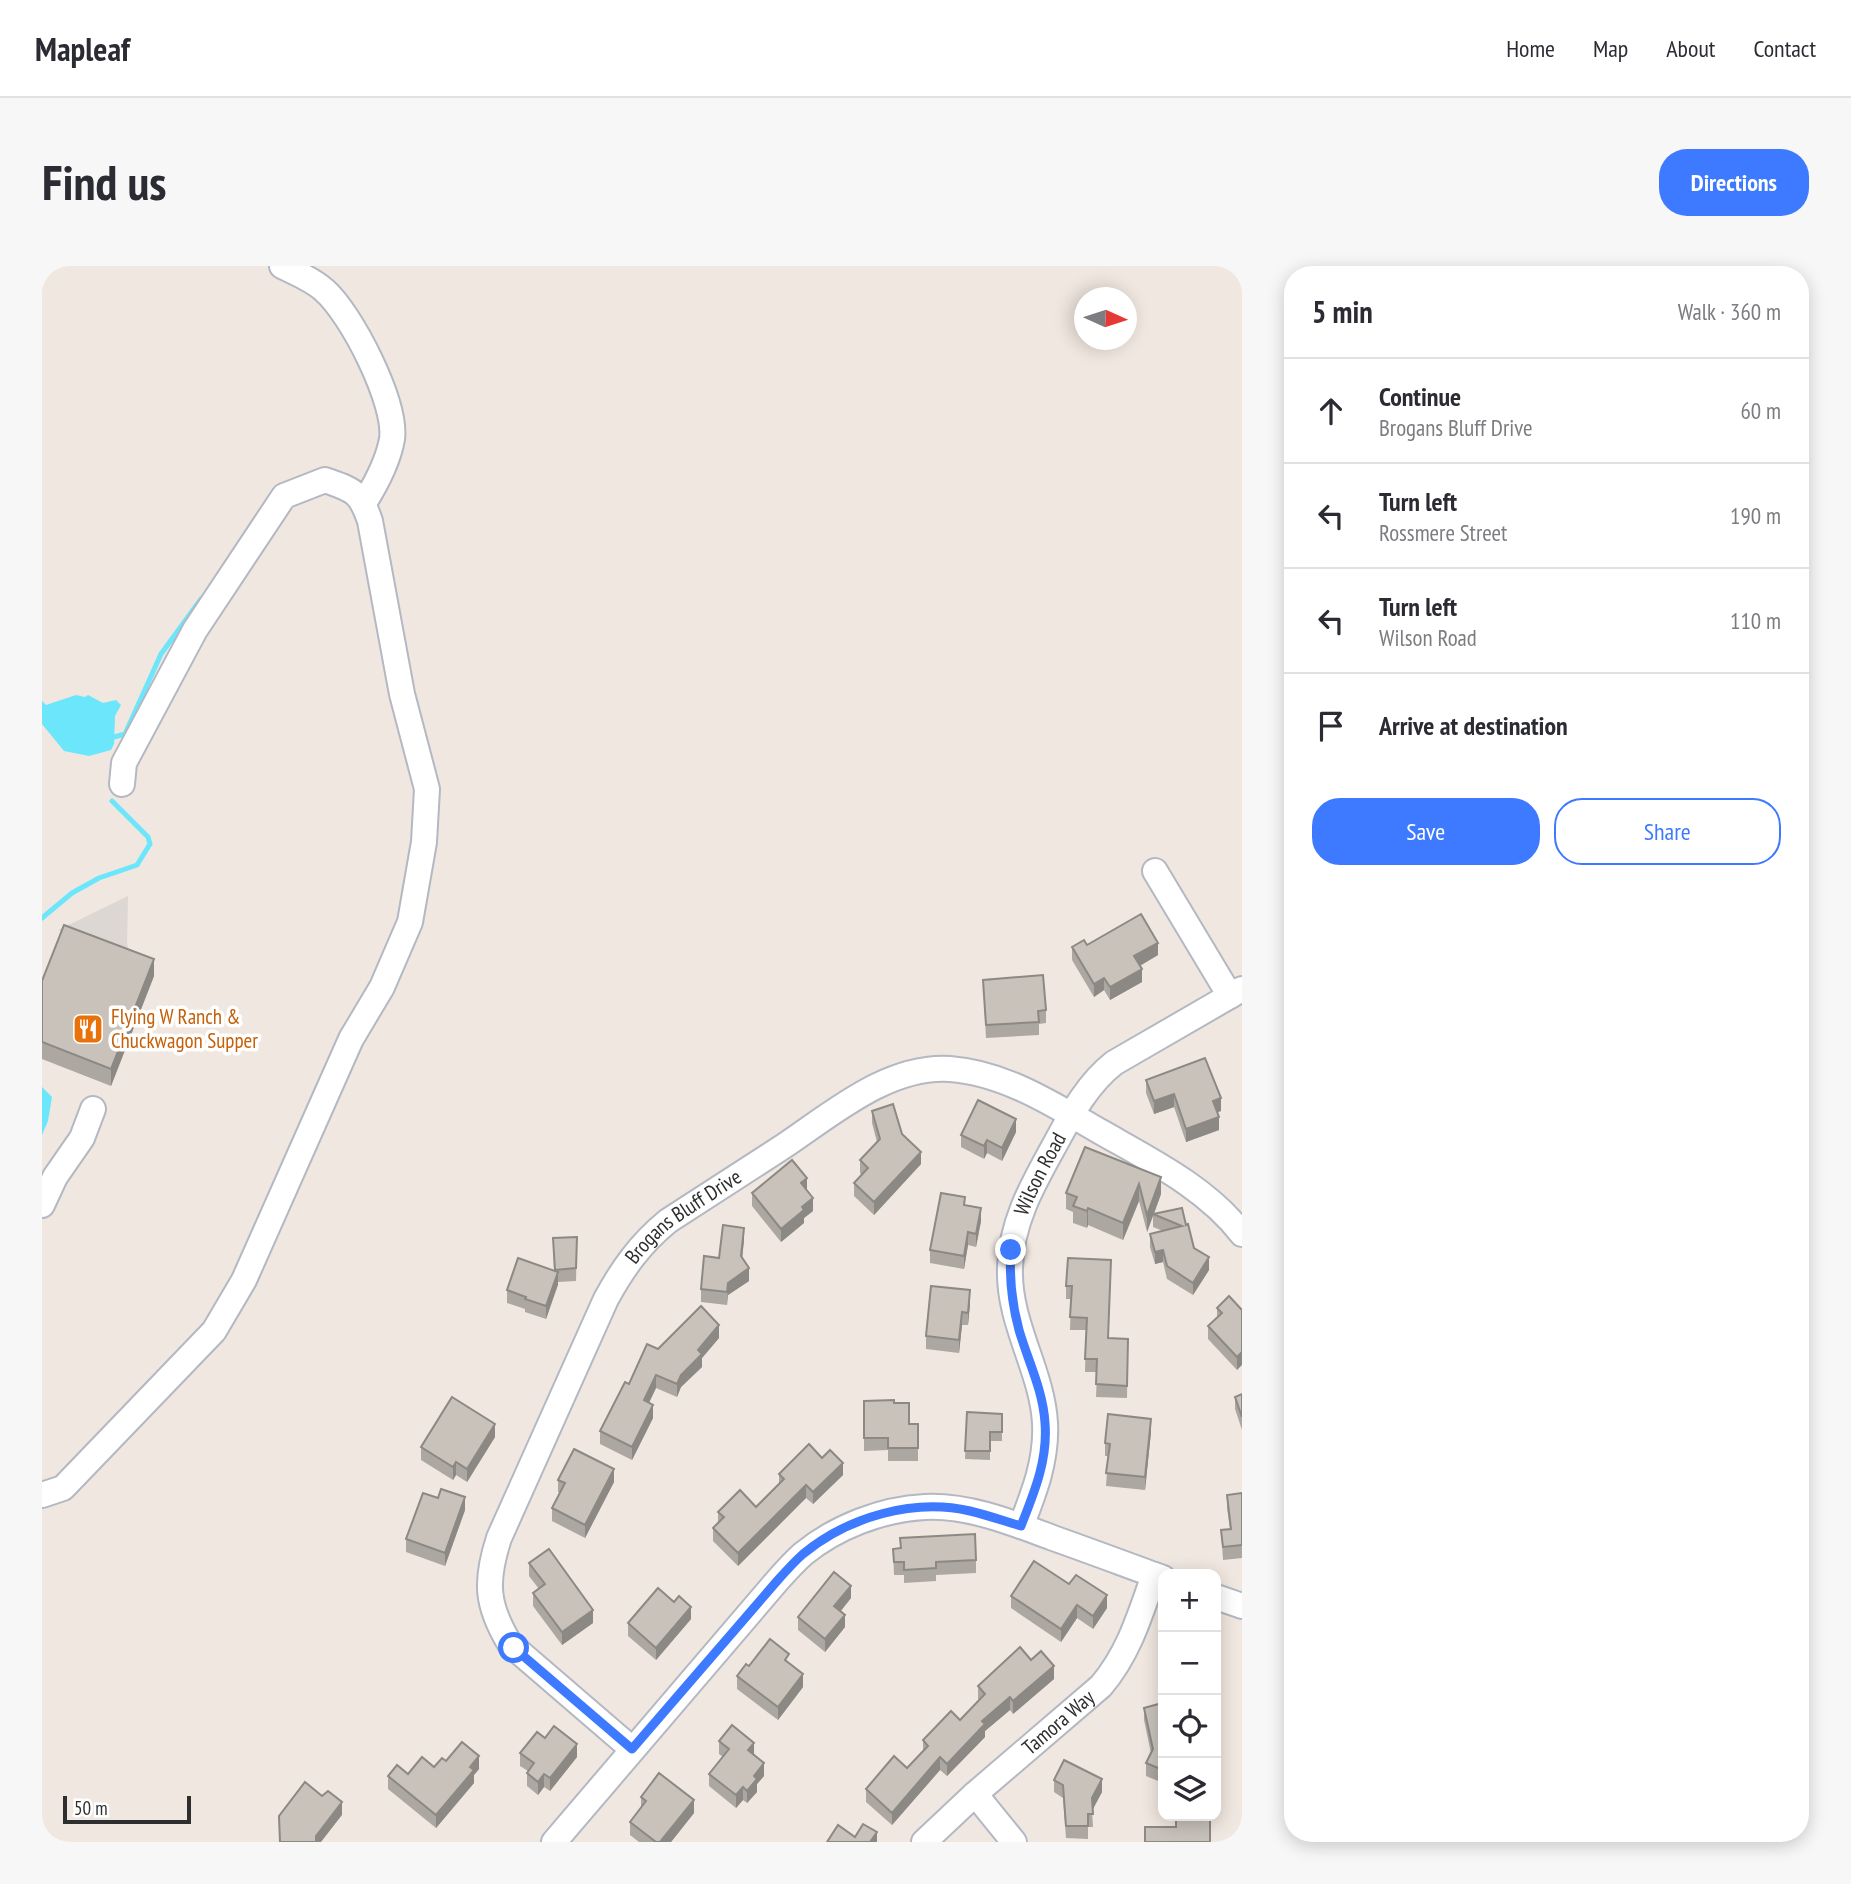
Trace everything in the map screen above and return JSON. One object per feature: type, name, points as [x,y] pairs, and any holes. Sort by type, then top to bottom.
[{"type":"street","points":[[282,266],[302,275],[324,290],[343,311],[367,354],[385,397],[392,438],[374,487],[364,503]]},
{"type":"street","points":[[42,1495],[63,1488],[214,1331],[244,1280],[351,1040],[382,987],[410,922],[424,842],[427,789],[402,694],[370,521],[364,503],[355,491],[325,480],[284,496],[195,630],[124,763],[122,784]]},
{"type":"street","points":[[1155,871],[1236,992]]},
{"type":"street","name":"Wilson Road","points":[[1021,1526],[1038,1483],[1045,1424],[1037,1383],[1014,1307],[1010,1270],[1011,1250],[1028,1192],[1071,1115],[1098,1075],[1236,992]]},
{"type":"street","name":"Brogans Bluff Drive","points":[[632,1749],[510,1644],[490,1605],[489,1584],[491,1562],[499,1538],[607,1299],[626,1264],[648,1238],[668,1221],[866,1092],[908,1074],[947,1069],[989,1076],[1012,1084],[1071,1115],[1172,1173],[1209,1201],[1242,1234]]},
{"type":"street","points":[[42,1205],[55,1177],[82,1138],[93,1109]]},
{"type":"street","points":[[554,1842],[777,1581],[802,1555],[851,1524],[879,1515],[926,1507],[969,1511],[1021,1526],[1158,1577]]},
{"type":"street","name":"Tamora Way","points":[[924,1842],[975,1794],[1094,1693],[1115,1669],[1128,1647],[1158,1579]]},
{"type":"street","points":[[1221,1599],[1242,1606]]},
{"type":"street","points":[[975,1794],[1014,1842]]},
{"type":"shaded area","points":[[128,896],[127,944],[133,961],[58,930]]},
{"type":"water","points":[[76,695],[88,695],[103,703],[116,700],[121,705],[115,716],[114,744],[111,750],[89,756],[64,751],[42,724],[42,701],[46,705]]},
{"type":"water","points":[[42,1087],[52,1097],[48,1121],[42,1135]]},
{"type":"building","points":[[1141,914],[1158,943],[1134,956],[1142,969],[1110,987],[1104,978],[1094,984],[1072,947],[1084,940],[1087,945]]},
{"type":"building","name":"Flying W Ranch & Chuckwagon Supper","points":[[64,925],[154,959],[111,1069],[42,1042],[42,981]]},
{"type":"building","points":[[1043,975],[1046,1010],[1038,1011],[1039,1022],[986,1025],[983,980]]},
{"type":"building","points":[[1205,1058],[1221,1098],[1213,1101],[1219,1117],[1186,1129],[1174,1094],[1154,1101],[1146,1080]]},
{"type":"building","points":[[978,1100],[1016,1119],[1002,1148],[987,1140],[984,1146],[961,1135]]},
{"type":"building","points":[[893,1104],[902,1134],[921,1152],[874,1202],[854,1183],[868,1168],[860,1160],[880,1139],[872,1111]]},
{"type":"building","points":[[1085,1147],[1161,1177],[1147,1215],[1139,1184],[1123,1223],[1088,1208],[1087,1211],[1073,1206],[1077,1197],[1066,1193]]},
{"type":"building","points":[[792,1160],[807,1178],[801,1183],[813,1198],[802,1207],[804,1210],[781,1229],[752,1193]]},
{"type":"building","points":[[941,1193],[965,1197],[964,1205],[981,1208],[976,1234],[968,1232],[964,1256],[930,1250]]},
{"type":"building","points":[[1182,1208],[1194,1248],[1209,1257],[1193,1283],[1167,1266],[1163,1250],[1155,1252],[1150,1234],[1182,1226],[1153,1214]]},
{"type":"building","points":[[723,1225],[744,1228],[741,1256],[749,1268],[728,1283],[727,1292],[701,1289],[704,1256],[719,1258]]},
{"type":"building","points":[[577,1237],[576,1268],[555,1270],[553,1238]]},
{"type":"building","points":[[518,1258],[558,1272],[546,1306],[507,1290]]},
{"type":"building","points":[[1068,1258],[1111,1260],[1108,1338],[1128,1339],[1127,1386],[1096,1384],[1097,1359],[1085,1359],[1087,1318],[1070,1317],[1072,1286],[1066,1286]]},
{"type":"building","points":[[931,1286],[970,1290],[968,1313],[962,1312],[959,1340],[926,1336]]},
{"type":"building","points":[[1229,1296],[1242,1310],[1242,1352],[1237,1357],[1208,1326],[1222,1313],[1217,1308]]},
{"type":"building","points":[[701,1306],[719,1325],[698,1350],[702,1354],[681,1375],[677,1384],[656,1375],[644,1400],[653,1405],[632,1447],[600,1431],[625,1382],[629,1384],[647,1344],[658,1349]]},
{"type":"building","points":[[1242,1394],[1242,1417],[1235,1397]]},
{"type":"building","points":[[452,1397],[495,1424],[467,1469],[456,1462],[453,1467],[421,1447]]},
{"type":"building","points":[[894,1400],[894,1403],[909,1403],[909,1424],[918,1424],[918,1448],[888,1448],[888,1438],[864,1438],[864,1401]]},
{"type":"building","points":[[967,1412],[1002,1414],[1002,1432],[990,1432],[990,1451],[965,1451]]},
{"type":"building","points":[[1108,1414],[1151,1419],[1145,1477],[1106,1473],[1110,1444],[1105,1443]]},
{"type":"building","points":[[809,1444],[822,1458],[830,1450],[843,1463],[813,1492],[806,1485],[738,1553],[713,1528],[724,1517],[718,1512],[740,1490],[756,1507],[784,1479],[779,1474]]},
{"type":"building","points":[[574,1449],[614,1469],[585,1525],[552,1508],[565,1483],[558,1480]]},
{"type":"building","points":[[441,1489],[465,1497],[445,1553],[406,1539],[423,1493],[438,1498]]},
{"type":"building","points":[[1242,1493],[1242,1545],[1223,1547],[1221,1530],[1231,1529],[1227,1495]]},
{"type":"building","points":[[975,1534],[976,1560],[936,1562],[936,1568],[904,1570],[904,1562],[894,1562],[893,1549],[901,1548],[900,1538]]},
{"type":"building","points":[[549,1549],[593,1610],[562,1632],[533,1593],[545,1584],[529,1563]]},
{"type":"building","points":[[1034,1561],[1069,1584],[1076,1575],[1107,1595],[1093,1616],[1077,1605],[1061,1629],[1011,1596]]},
{"type":"building","points":[[834,1572],[851,1586],[834,1606],[845,1615],[825,1639],[798,1617]]},
{"type":"building","points":[[658,1588],[674,1602],[679,1596],[691,1607],[656,1648],[628,1623]]},
{"type":"building","points":[[770,1639],[789,1654],[785,1660],[803,1674],[778,1707],[737,1676],[746,1664],[749,1666]]},
{"type":"building","points":[[1020,1647],[1031,1660],[1041,1651],[1054,1666],[1013,1701],[1010,1697],[982,1721],[985,1724],[947,1764],[940,1757],[892,1813],[866,1789],[894,1756],[907,1768],[928,1746],[923,1740],[951,1711],[960,1720],[985,1694],[978,1686]]},
{"type":"building","points":[[1158,1704],[1158,1768],[1146,1763],[1153,1749],[1144,1708]]},
{"type":"building","points":[[732,1725],[754,1743],[748,1750],[764,1763],[754,1776],[757,1779],[747,1791],[743,1787],[736,1795],[709,1774],[729,1749],[719,1741]]},
{"type":"building","points":[[554,1726],[577,1744],[550,1778],[544,1774],[538,1782],[527,1773],[534,1763],[520,1753],[537,1732],[545,1738]]},
{"type":"building","points":[[462,1742],[479,1756],[470,1767],[474,1770],[436,1815],[388,1776],[397,1765],[408,1774],[422,1757],[434,1767],[442,1758],[446,1761]]},
{"type":"building","points":[[1064,1760],[1102,1779],[1092,1798],[1093,1814],[1088,1814],[1088,1826],[1066,1826],[1063,1785],[1054,1780]]},
{"type":"building","points":[[659,1773],[694,1800],[660,1842],[656,1842],[630,1822],[646,1801],[641,1797]]},
{"type":"building","points":[[305,1782],[322,1796],[328,1791],[342,1802],[316,1836],[316,1842],[280,1842],[279,1816]]},
{"type":"building","points":[[1176,1821],[1210,1821],[1210,1842],[1145,1842],[1145,1827],[1176,1827]]},
{"type":"building","points":[[863,1824],[877,1832],[870,1842],[827,1842],[838,1825],[855,1837]]},
{"type":"waterway","points":[[114,737],[125,734],[161,654],[201,599]]},
{"type":"waterway","points":[[42,918],[72,893],[99,878],[137,865],[150,844],[148,837],[112,801]]},
{"type":"place","name":"Flying W Ranch & Chuckwagon Supper","points":[[88,1029]]},
{"type":"route","points":[[514,1648],[632,1749],[777,1581],[802,1555],[828,1537],[851,1524],[879,1515],[926,1507],[969,1511],[1021,1526],[1038,1483],[1045,1443],[1045,1424],[1037,1383],[1014,1307],[1011,1250]]}]
